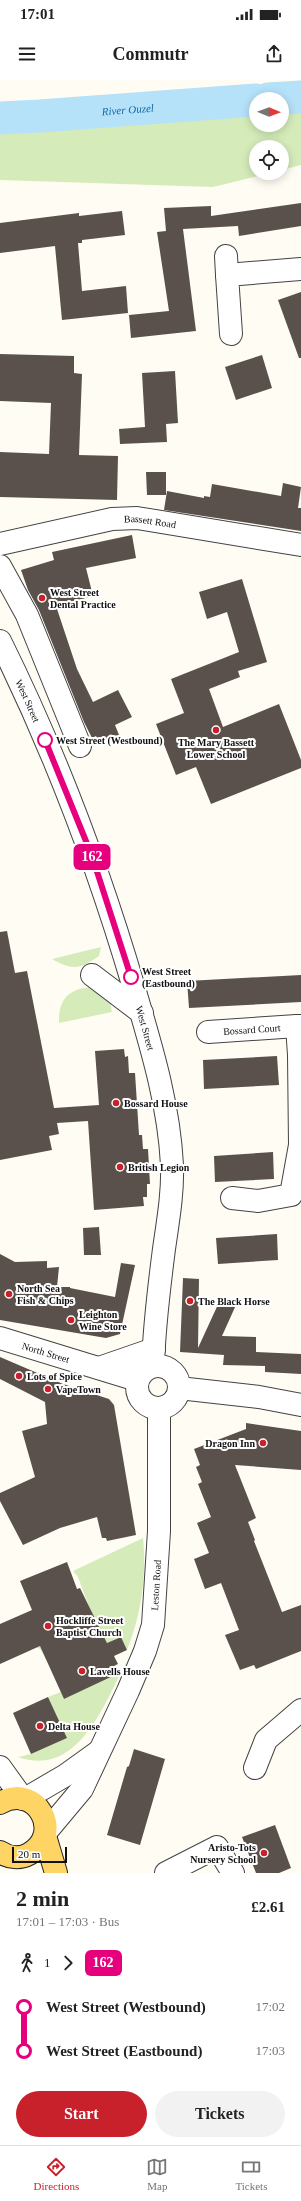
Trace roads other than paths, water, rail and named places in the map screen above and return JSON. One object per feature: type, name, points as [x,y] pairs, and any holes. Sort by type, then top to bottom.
[{"type":"main road","points":[[0,1803],[14,1798],[24,1799],[33,1803],[43,1815],[45,1834],[56,1873]]},
{"type":"main road","points":[[3,1855],[17,1857],[30,1853],[40,1845],[45,1834]]},
{"type":"main road","points":[[3,1855],[22,1873]]},
{"type":"street","points":[[231,334],[226,266],[301,269]]},
{"type":"street","name":"Bassett Road","points":[[0,544],[112,519],[137,518],[301,545]]},
{"type":"street","points":[[0,566],[28,615],[80,746]]},
{"type":"street","name":"West Street","points":[[0,641],[27,696],[92,856],[142,1013],[164,1096],[172,1167],[169,1210],[148,1365]]},
{"type":"street","points":[[92,975],[142,1013]]},
{"type":"street","name":"Bossard Court","points":[[208,1032],[299,1026],[300,1145],[291,1195],[258,1201],[232,1198]]},
{"type":"street","name":"North Street","points":[[0,1338],[99,1368],[148,1365]]},
{"type":"street","points":[[99,1368],[148,1365],[160,1365],[172,1371],[176,1376],[179,1388],[175,1400],[170,1404],[159,1408],[146,1405],[137,1394],[148,1365]]},
{"type":"street","points":[[179,1388],[259,1397],[301,1405]]},
{"type":"street","name":"Leston Road","points":[[45,1834],[82,1789],[146,1652],[153,1625],[159,1531],[159,1408]]},
{"type":"street","points":[[256,1768],[266,1740],[301,1710]]},
{"type":"street","name":"Leston Road","points":[[24,1799],[66,1775],[99,1751]]},
{"type":"street","points":[[0,1767],[24,1799]]},
{"type":"street","points":[[166,1873],[218,1847],[232,1873]]},
{"type":"waterway","name":"River Ouzel","points":[[289,98],[301,97]]},
{"type":"waterway","name":"River Ouzel","points":[[0,118],[249,101]]},
{"type":"place","name":"West Street Dental Practice","points":[[42,598]]},
{"type":"place","name":"The Mary Bassett Lower School","points":[[216,730]]},
{"type":"place","name":"West Street (Westbound)","points":[[45,740]]},
{"type":"place","name":"West Street (Eastbound)","points":[[131,977]]},
{"type":"place","name":"Bossard House","points":[[116,1103]]},
{"type":"place","name":"British Legion","points":[[120,1167]]},
{"type":"place","name":"North Sea Fish & Chips","points":[[9,1294]]},
{"type":"place","name":"The Black Horse","points":[[190,1301]]},
{"type":"place","name":"Leighton Wine Store","points":[[71,1320]]},
{"type":"place","name":"Lots of Spice","points":[[19,1376]]},
{"type":"place","name":"VapeTown","points":[[48,1389]]},
{"type":"place","name":"Dragon Inn","points":[[263,1443]]},
{"type":"place","name":"Hockliffe Street Baptist Church","points":[[48,1626]]},
{"type":"place","name":"Lavells House","points":[[82,1671]]},
{"type":"place","name":"Delta House","points":[[40,1726]]},
{"type":"place","name":"Aristo-Tots Nursery School","points":[[264,1853]]}]
